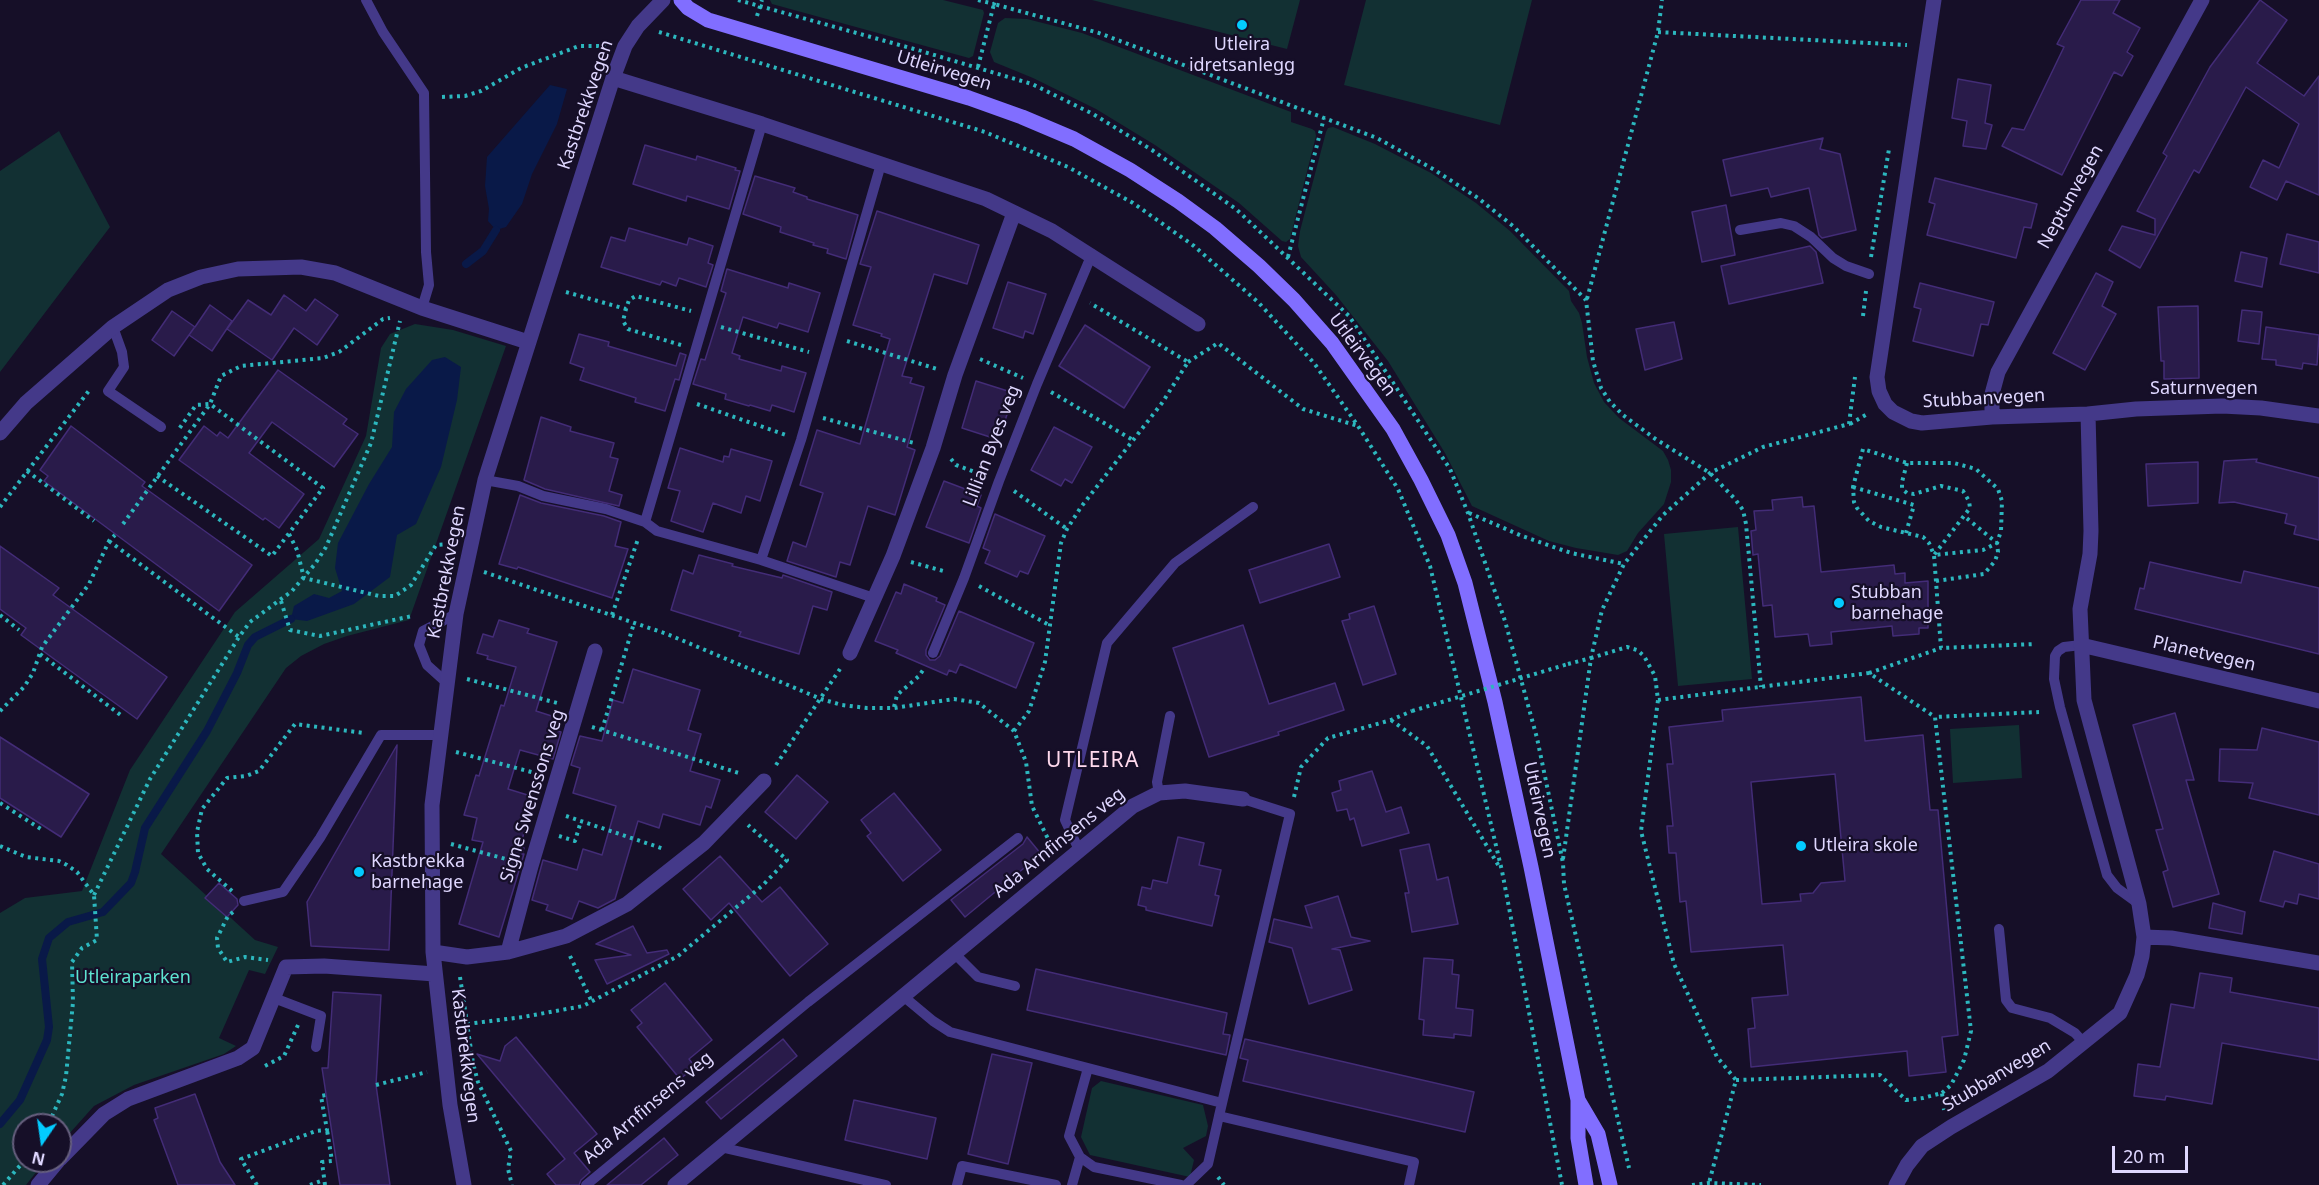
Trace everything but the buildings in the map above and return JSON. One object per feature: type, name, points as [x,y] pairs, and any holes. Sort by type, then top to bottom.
[{"type":"main road","name":"Utleirvegen","points":[[681,0],[688,8],[708,20],[969,98],[1074,139],[1149,182],[1215,228],[1259,266],[1332,343],[1393,429],[1448,535],[1465,584],[1497,712],[1531,867],[1578,1100],[1578,1138],[1586,1185]]},
{"type":"main road","name":"Utleirvegen","points":[[1578,1100],[1598,1134],[1610,1185]]},
{"type":"street","name":"Kastbrekkvegen","points":[[464,1185],[450,1105],[433,952],[432,805],[456,614],[470,542],[486,480],[613,78],[625,46],[638,26],[663,0]]},
{"type":"street","name":"Stubbanvegen","points":[[1896,1185],[1907,1165],[1922,1146],[2048,1071],[2120,1013],[2137,975],[2144,937],[2139,904],[2084,700],[2080,609],[2090,554],[2091,531],[2088,414],[1992,417],[1922,423],[1911,421],[1893,412],[1885,404],[1877,377],[1934,0]]},
{"type":"street","name":"Neptunvegen","points":[[1992,417],[1992,394],[1998,372],[2202,0]]},
{"type":"street","points":[[613,78],[762,124],[986,199],[1052,231],[1092,254],[1198,324]]},
{"type":"street","points":[[850,653],[893,556],[1014,213]]},
{"type":"street","points":[[0,433],[26,403],[113,327],[168,290],[201,277],[238,269],[301,267],[335,273],[422,308],[528,342]]},
{"type":"street","name":"Saturnvegen","points":[[2088,414],[2136,409],[2222,406],[2261,408],[2319,416]]},
{"type":"street","name":"Planetvegen","points":[[2081,645],[2319,701]]},
{"type":"street","name":"Signe Swenssons veg","points":[[508,952],[531,866],[596,651]]},
{"type":"street","points":[[433,952],[467,957],[508,952],[561,937],[627,904],[704,843],[764,782]]},
{"type":"street","name":"Ada Arnfinsens veg","points":[[675,1185],[1133,806],[1159,793],[1185,791],[1243,800]]},
{"type":"street","points":[[2144,937],[2171,938],[2319,963]]},
{"type":"street","points":[[72,1147],[104,1114],[128,1099],[238,1058],[253,1048],[286,967],[324,966],[435,974]]},
{"type":"street","points":[[38,1185],[48,1173]]},
{"type":"lane","points":[[366,0],[383,32],[424,93],[426,252],[429,285],[422,308]]},
{"type":"lane","points":[[645,522],[762,124]]},
{"type":"lane","points":[[761,560],[801,440],[881,164]]},
{"type":"lane","points":[[1740,230],[1781,222],[1794,226],[1811,237],[1833,258],[1846,266],[1869,274]]},
{"type":"lane","name":"Lillian Byes veg","points":[[933,653],[964,578],[1037,384],[1092,254]]},
{"type":"lane","points":[[113,327],[122,352],[124,367],[108,391],[161,427]]},
{"type":"lane","points":[[486,480],[518,486],[554,499],[580,502],[645,522],[657,531],[761,560],[874,598]]},
{"type":"lane","points":[[1079,850],[1065,820],[1107,643],[1175,563],[1253,507]]},
{"type":"lane","points":[[448,679],[427,664],[419,645],[423,631],[456,614]]},
{"type":"lane","points":[[2081,645],[2064,647],[2055,656],[2054,679],[2060,707],[2107,874],[2117,888],[2139,904]]},
{"type":"lane","points":[[1159,793],[1157,782],[1170,716]]},
{"type":"lane","points":[[244,901],[283,892],[320,838],[381,735],[439,741]]},
{"type":"lane","name":"Ada Arnfinsens veg","points":[[1243,800],[1290,814]]},
{"type":"lane","points":[[1186,1185],[1208,1164],[1290,814]]},
{"type":"lane","name":"Ada Arnfinsens veg","points":[[586,1185],[808,1002],[1018,838]]},
{"type":"lane","points":[[1999,929],[2006,1000],[2012,1008],[2050,1018],[2075,1033],[2084,1043]]},
{"type":"lane","points":[[954,953],[978,977],[1015,986]]},
{"type":"lane","points":[[903,996],[950,1032],[1222,1103]]},
{"type":"lane","points":[[274,998],[321,1016],[316,1047]]},
{"type":"lane","points":[[1088,1068],[1069,1136],[1080,1157],[1094,1167],[1181,1185]]},
{"type":"lane","points":[[1219,1116],[1414,1162],[1409,1185]]},
{"type":"lane","points":[[720,1148],[886,1185]]},
{"type":"lane","points":[[1072,1185],[1080,1157]]},
{"type":"lane","points":[[957,1185],[962,1166],[1056,1185]]},
{"type":"path","points":[[738,0],[1032,84],[1093,114],[1152,150],[1236,209],[1349,316],[1450,469],[1468,513],[1505,621],[1537,738],[1563,863],[1564,884],[1630,1173]]},
{"type":"path","points":[[760,8],[762,0]]},
{"type":"path","points":[[978,0],[995,2],[1099,33],[1377,138],[1433,169],[1478,198],[1513,226],[1586,300]]},
{"type":"path","points":[[1662,0],[1658,32],[1586,300],[1593,361],[1601,388],[1610,402],[1623,415],[1654,438],[1710,473],[1736,499],[1743,510],[1761,687]]},
{"type":"path","points":[[978,67],[995,2]]},
{"type":"path","points":[[655,31],[985,132],[1068,167],[1133,203],[1194,246],[1258,302],[1314,363],[1398,489],[1430,566],[1502,871],[1562,1185]]},
{"type":"path","points":[[1658,32],[1907,45]]},
{"type":"path","points":[[1905,57],[1908,34]]},
{"type":"path","points":[[424,93],[446,98],[465,96],[481,91],[522,68],[579,46],[625,46]]},
{"type":"path","points":[[1288,257],[1324,117]]},
{"type":"path","points":[[1862,327],[1891,138]]},
{"type":"path","points":[[547,287],[626,309]]},
{"type":"path","points":[[1076,295],[1188,362]]},
{"type":"path","points":[[696,350],[628,329],[623,321],[630,300],[636,296],[824,356]]},
{"type":"path","points":[[53,1113],[62,1094],[66,1076],[73,1002],[72,962],[82,948],[97,940],[94,895],[150,780],[239,637],[250,622],[280,601],[304,578],[326,547],[371,443],[401,316],[383,319],[339,352],[323,358],[241,366],[221,376],[210,404],[123,524]]},
{"type":"path","points":[[830,336],[955,375]]},
{"type":"path","points":[[1014,730],[1029,711],[1045,662],[1061,543],[1067,529],[1081,507],[1162,403],[1188,362],[1218,343],[1303,409],[1358,426]]},
{"type":"path","points":[[1563,863],[1591,658],[1602,610],[1624,564],[1663,515],[1710,473],[1763,447],[1849,424],[1856,370]]},
{"type":"path","points":[[0,507],[92,387]]},
{"type":"path","points":[[682,399],[801,440]]},
{"type":"path","points":[[157,476],[272,556],[323,488],[210,404],[196,405],[178,430]]},
{"type":"path","points":[[808,414],[933,448]]},
{"type":"path","points":[[1936,581],[1984,574],[1995,561],[2001,531],[2002,501],[1998,489],[1976,469],[1954,463],[1907,463],[1863,449],[1853,487],[1854,502],[1869,521],[1881,527],[1923,537],[1929,543],[1934,555],[1941,648]]},
{"type":"path","points":[[1907,463],[1902,482],[1902,489],[1907,493],[1914,494],[1941,486],[1958,488],[1970,501],[1970,508],[1934,555]]},
{"type":"path","points":[[27,471],[94,521]]},
{"type":"path","points":[[1853,487],[1914,505],[1906,533]]},
{"type":"path","points":[[1905,502],[1907,493]]},
{"type":"path","points":[[1468,513],[1522,536],[1571,553],[1624,564]]},
{"type":"path","points":[[1964,516],[1997,543]]},
{"type":"path","points":[[612,615],[645,522]]},
{"type":"path","points":[[289,534],[297,549],[304,578]]},
{"type":"path","points":[[0,711],[24,687],[33,673],[42,647],[89,584],[109,541],[115,535]]},
{"type":"path","points":[[109,541],[239,637]]},
{"type":"path","points":[[304,578],[380,596],[395,596],[411,585],[436,545],[470,542]]},
{"type":"path","points":[[1934,555],[1983,550],[1997,543]]},
{"type":"path","points":[[466,567],[634,623],[821,699],[867,708],[894,708],[954,699],[979,703],[1014,730],[1026,762],[1032,807],[1048,841],[1064,862]]},
{"type":"path","points":[[280,601],[290,630],[320,636],[416,616]]},
{"type":"path","points":[[0,615],[20,630]]},
{"type":"path","points":[[602,730],[634,623]]},
{"type":"path","points":[[1658,700],[1869,673],[1941,648],[2035,644]]},
{"type":"path","points":[[1290,814],[1301,767],[1328,738],[1627,647],[1637,650],[1644,656],[1654,676],[1658,700],[1641,831],[1674,964],[1717,1057],[1736,1080]]},
{"type":"path","points":[[448,679],[577,716],[602,730],[764,782],[850,653]]},
{"type":"path","points":[[894,708],[897,696],[919,676],[933,653]]},
{"type":"path","points":[[40,654],[122,716]]},
{"type":"path","points":[[1869,673],[1935,717],[2039,712]]},
{"type":"path","points":[[1736,1080],[1880,1075],[1906,1100],[1942,1093],[1951,1085],[1964,1060],[1971,1031],[1935,717]]},
{"type":"path","points":[[1391,720],[1427,746],[1502,871]]},
{"type":"path","points":[[286,967],[266,959],[245,957],[227,962],[218,948],[217,938],[228,916],[244,901],[207,869],[198,853],[197,832],[202,809],[226,778],[246,776],[259,771],[295,723],[381,735]]},
{"type":"path","points":[[439,741],[557,778]]},
{"type":"path","points":[[0,803],[44,831]]},
{"type":"path","points":[[548,810],[688,856]]},
{"type":"path","points":[[467,1024],[571,1009],[591,1002],[678,956],[763,885],[787,860],[734,813]]},
{"type":"path","points":[[575,841],[581,821]]},
{"type":"path","points":[[432,839],[531,866]]},
{"type":"path","points":[[0,846],[26,857],[59,861],[67,865],[77,872],[94,895]]},
{"type":"path","points":[[561,937],[591,1002]]},
{"type":"path","points":[[458,956],[478,1082],[511,1151],[508,1169],[512,1185]]},
{"type":"path","points":[[376,1085],[429,1072]]},
{"type":"path","points":[[1709,1183],[1736,1080]]},
{"type":"path","points":[[1942,1093],[1944,1112],[1951,1128]]},
{"type":"path","points":[[310,1185],[325,1182],[322,1162],[332,1161],[321,1096],[326,1095]]},
{"type":"path","points":[[257,1185],[241,1159],[316,1131],[327,1130]]},
{"type":"path","points":[[3,1185],[14,1173]]},
{"type":"path","points":[[1692,1185],[1709,1183],[1761,1185]]},
{"type":"green space","points":[[770,0],[943,0],[983,10],[984,13],[973,56],[969,58],[772,4]]},
{"type":"green space","name":"Utleira idretsanlegg","points":[[1092,0],[1300,0],[1287,49]]},
{"type":"green space","points":[[1366,0],[1532,0],[1500,125],[1344,85]]},
{"type":"green space","points":[[1005,18],[1027,19],[1082,33],[1291,112],[1291,122],[1312,129],[1316,136],[1290,239],[1286,242],[1282,241],[1239,203],[1155,145],[1096,109],[994,62],[990,52],[998,23]]},
{"type":"green space","points":[[1333,127],[1375,144],[1431,173],[1476,203],[1510,231],[1569,291],[1571,301],[1582,323],[1594,383],[1604,402],[1619,418],[1663,451],[1671,470],[1671,482],[1664,504],[1638,533],[1627,551],[1618,555],[1549,541],[1472,506],[1445,453],[1388,361],[1336,295],[1301,257],[1298,246],[1300,231],[1326,132],[1328,128]]},
{"type":"green space","points":[[59,131],[110,227],[0,372],[0,171]]},
{"type":"green space","name":"Utleiraparken","points":[[415,324],[453,330],[506,346],[409,620],[324,644],[301,656],[286,668],[161,854],[255,940],[278,947],[265,974],[249,970],[219,1038],[236,1046],[224,1054],[134,1085],[94,1106],[72,1131],[72,1113],[12,1113],[12,1173],[36,1173],[26,1185],[0,1185],[0,913],[25,898],[82,891],[130,770],[235,612],[319,539],[366,436],[381,348],[390,334]]},
{"type":"green space","points":[[1738,527],[1752,679],[1678,686],[1664,534]]},
{"type":"green space","points":[[2019,725],[2022,778],[1953,783],[1950,729]]},
{"type":"green space","points":[[1101,1081],[1203,1105],[1208,1126],[1206,1136],[1183,1148],[1194,1160],[1190,1177],[1090,1155],[1081,1137],[1092,1088]]},
{"type":"water","points":[[550,85],[567,89],[557,124],[532,174],[522,204],[506,227],[496,230],[488,221],[489,209],[485,186],[487,157]]},
{"type":"water","points":[[445,357],[461,367],[457,400],[441,467],[416,524],[397,535],[390,577],[354,604],[307,621],[291,619],[294,606],[314,594],[329,598],[342,591],[335,568],[338,543],[369,484],[392,447],[394,412],[406,389],[432,360]]},
{"type":"waterway","points":[[466,264],[483,251],[496,230]]},
{"type":"waterway","points":[[0,1124],[20,1100],[47,1040],[49,1027],[42,959],[49,938],[68,922],[103,912],[131,883],[145,828],[207,731],[237,673],[248,645],[255,637],[291,619]]},
{"type":"place","name":"Utleira idretsanlegg","points":[[1242,25]]},
{"type":"place","name":"Stubban barnehage","points":[[1839,603]]},
{"type":"place","name":"Utleira skole","points":[[1801,846]]},
{"type":"place","name":"Kastbrekka barnehage","points":[[359,872]]},
{"type":"district","name":"UTLEIRA","points":[[1093,761]]}]
